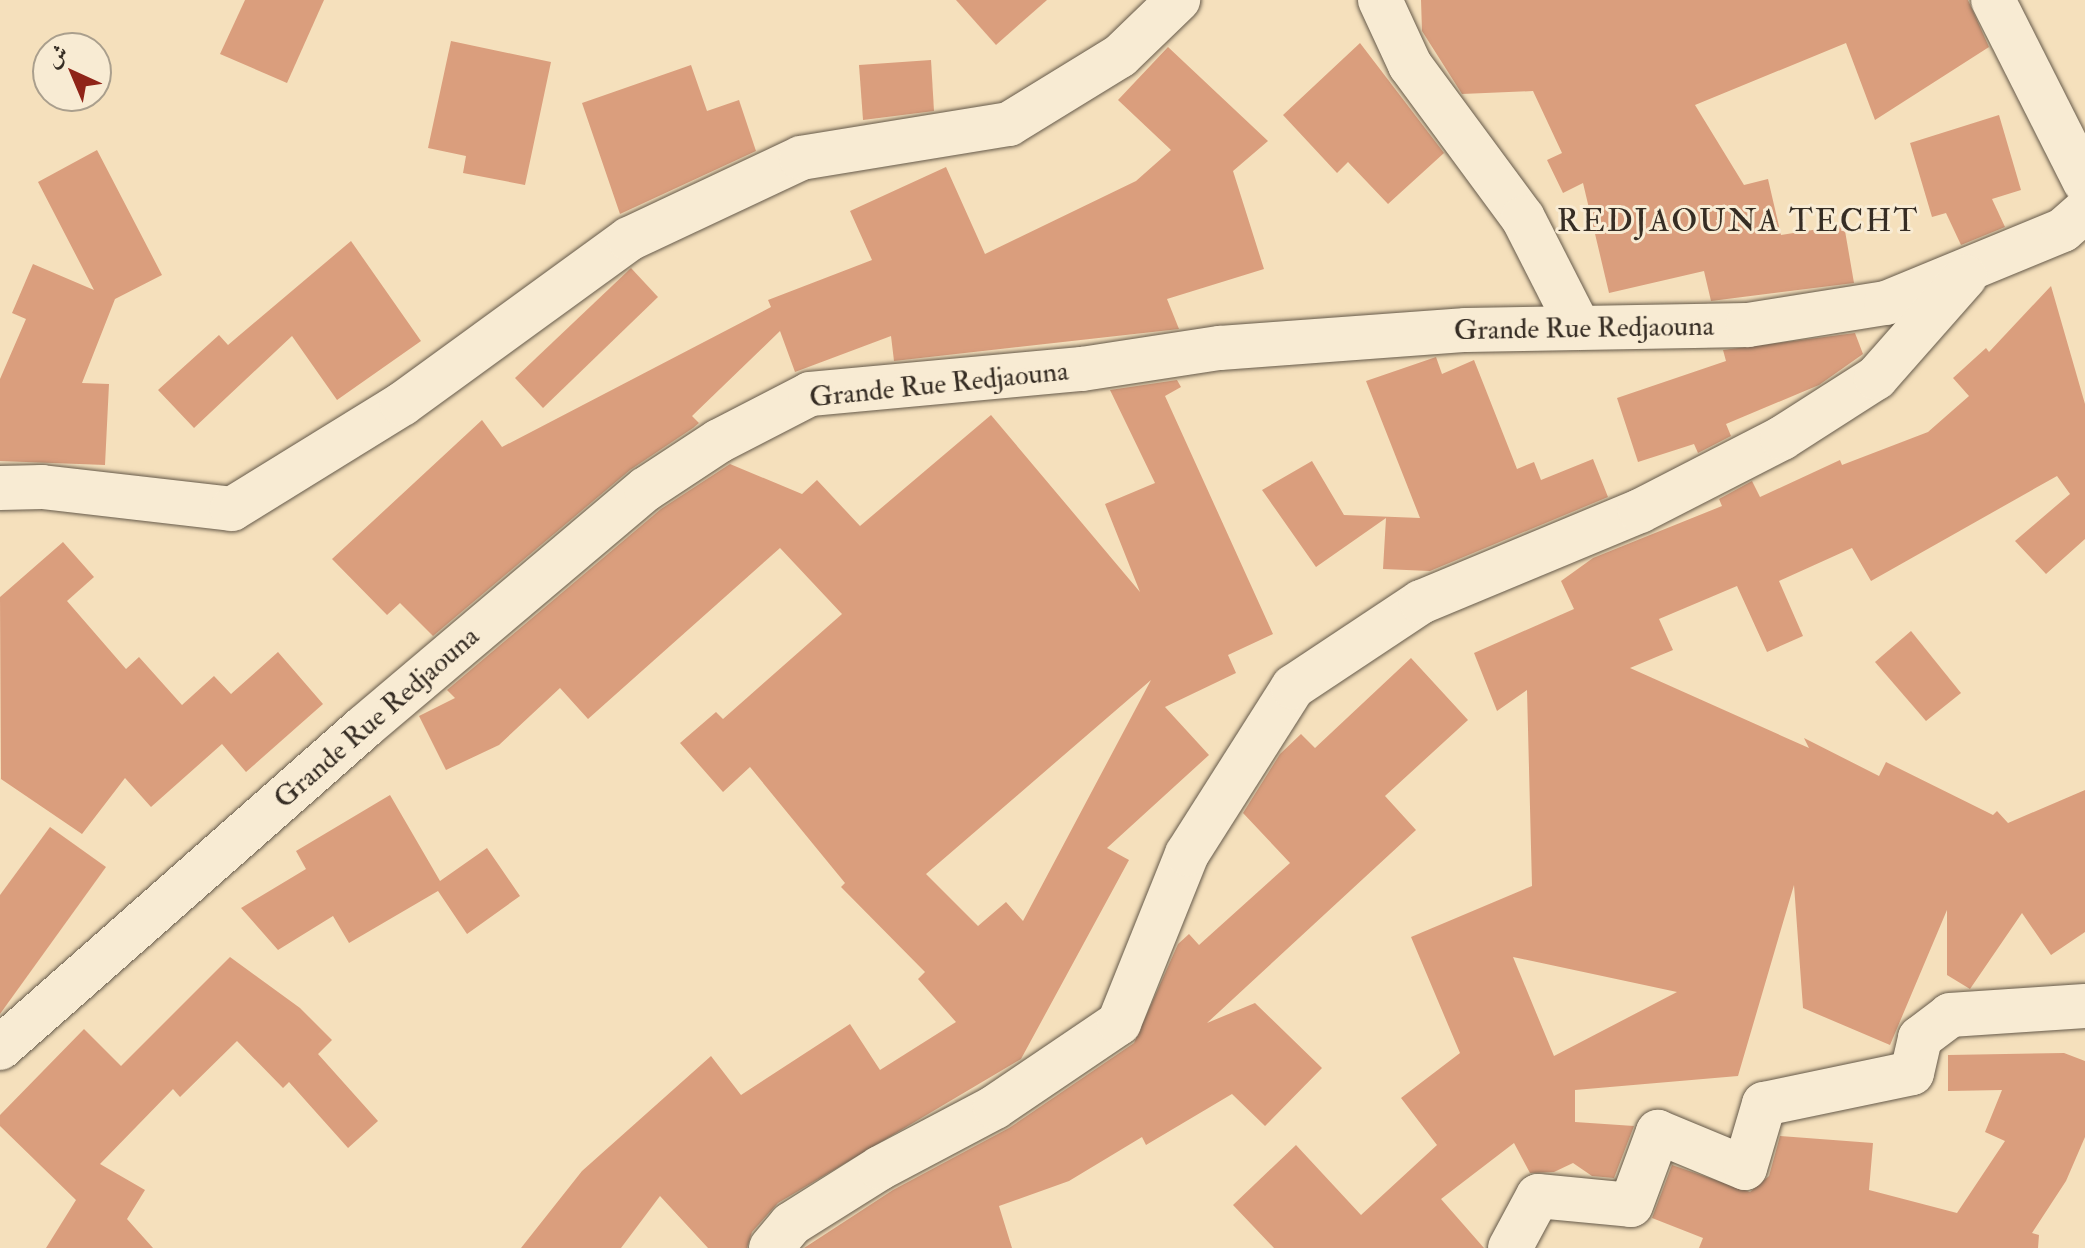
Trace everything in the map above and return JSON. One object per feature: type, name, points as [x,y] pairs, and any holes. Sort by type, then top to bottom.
[{"type":"street","points":[[0,488],[42,487],[232,509],[402,404],[629,239],[801,158],[1009,124],[1120,56],[1178,0]]},
{"type":"street","points":[[1380,0],[1410,65],[1523,218],[1579,328]]},
{"type":"street","points":[[1993,0],[2085,182]]},
{"type":"street","name":"Grande Rue Redjaouna","points":[[0,1048],[364,727],[646,489],[719,441],[810,394],[1082,369],[1220,348],[1466,330],[1748,325],[1886,303],[2063,230],[2085,211]]},
{"type":"street","points":[[771,1248],[791,1224],[880,1168],[995,1107],[1119,1023],[1187,854],[1293,687],[1421,602],[1640,511],[1782,438],[1876,378],[1972,270]]},
{"type":"street","points":[[1510,1248],[1538,1196],[1631,1205],[1658,1132],[1745,1168],[1764,1104],[1912,1073],[1920,1038],[1950,1015],[2085,1006]]},
{"type":"building","points":[[245,0],[324,0],[287,83],[220,54]]},
{"type":"building","points":[[956,0],[1047,0],[996,45]]},
{"type":"building","points":[[1421,0],[1968,0],[1989,47],[1875,120],[1846,43],[1695,105],[1744,185],[1768,179],[1781,235],[1844,225],[1854,283],[1711,301],[1704,271],[1609,293],[1583,183],[1563,193],[1547,160],[1562,153],[1533,91],[1462,94],[1422,31]]},
{"type":"building","points":[[451,41],[551,62],[525,185],[463,173],[466,156],[428,148]]},
{"type":"building","points":[[1360,43],[1444,153],[1388,204],[1348,162],[1337,173],[1283,115]]},
{"type":"building","points":[[1168,47],[1268,141],[1233,171],[1264,269],[1167,299],[1179,329],[894,361],[891,336],[795,372],[780,331],[692,416],[699,423],[630,470],[433,636],[400,603],[387,615],[332,559],[482,420],[502,447],[771,307],[768,300],[872,260],[850,211],[946,167],[985,254],[1136,181],[1171,150],[1118,100]]},
{"type":"building","points":[[931,60],[934,111],[863,120],[859,65]]},
{"type":"building","points":[[691,65],[707,111],[739,100],[756,151],[620,214],[582,103]]},
{"type":"building","points":[[1999,115],[2021,190],[1992,199],[2005,227],[1961,245],[1946,213],[1932,217],[1910,143]]},
{"type":"building","points":[[97,150],[162,275],[115,299],[82,383],[109,384],[105,465],[0,461],[0,379],[26,319],[12,313],[33,264],[94,290],[38,182]]},
{"type":"building","points":[[351,241],[421,341],[337,400],[292,336],[194,428],[158,390],[219,335],[228,345]]},
{"type":"building","points":[[631,268],[658,297],[543,408],[515,378]]},
{"type":"building","points":[[2051,286],[2085,404],[2085,539],[2046,574],[2015,541],[2070,494],[2057,476],[1871,581],[1852,548],[1779,581],[1803,636],[1767,652],[1737,586],[1659,619],[1673,650],[1630,668],[1809,748],[1804,738],[1879,776],[1886,762],[1993,815],[1997,811],[2008,823],[2085,790],[2085,932],[2051,955],[2022,913],[1970,989],[1947,975],[1947,910],[1890,1045],[1803,1008],[1794,885],[1738,1076],[1575,1090],[1575,1122],[1634,1126],[1614,1178],[1592,1176],[1573,1163],[1554,1172],[1530,1173],[1514,1143],[1441,1199],[1484,1248],[1274,1248],[1233,1205],[1296,1145],[1361,1215],[1437,1145],[1401,1098],[1460,1053],[1411,937],[1532,886],[1527,690],[1497,711],[1474,653],[1574,609],[1561,581],[1593,558],[1722,506],[1719,499],[1752,481],[1760,497],[1840,460],[1842,465],[1928,432],[1969,396],[1953,378],[1986,348],[1989,352]],"holes":[[[1513,957],[1677,992],[1554,1056]]]},
{"type":"building","points":[[1855,333],[1863,354],[1819,385],[1726,424],[1731,436],[1698,453],[1694,444],[1638,462],[1617,398],[1726,361],[1723,350]]},
{"type":"building","points":[[1436,357],[1442,374],[1474,360],[1517,469],[1534,462],[1541,480],[1593,459],[1608,497],[1430,571],[1383,569],[1386,518],[1316,567],[1262,490],[1312,461],[1344,515],[1420,518],[1366,381]]},
{"type":"building","points":[[1177,380],[1181,387],[1165,396],[1273,634],[1228,655],[1236,673],[1165,707],[1209,755],[1107,848],[1129,860],[1021,1059],[778,1203],[752,1232],[747,1248],[708,1248],[660,1196],[621,1248],[521,1248],[582,1171],[711,1056],[741,1095],[850,1024],[880,1070],[956,1022],[918,979],[925,972],[841,887],[845,883],[750,767],[723,792],[680,743],[716,712],[723,719],[842,614],[780,548],[588,719],[560,688],[499,745],[446,770],[419,716],[455,698],[447,690],[661,509],[730,464],[802,494],[817,480],[860,526],[991,415],[1140,592],[1105,504],[1155,483],[1110,390]],"holes":[[[1151,680],[1023,921],[1006,902],[978,926],[926,874]]]},
{"type":"building","points":[[63,542],[94,577],[67,601],[126,669],[139,657],[182,705],[214,676],[231,694],[278,652],[323,704],[246,772],[222,744],[151,807],[125,778],[82,834],[1,779],[0,597]]},
{"type":"building","points":[[1911,631],[1961,693],[1926,721],[1875,662]]},
{"type":"building","points":[[1411,658],[1468,720],[1385,796],[1416,830],[1207,1023],[1255,1003],[1322,1068],[1265,1126],[1232,1094],[1146,1145],[1142,1137],[1069,1181],[999,1206],[1012,1248],[804,1248],[893,1190],[1009,1128],[1134,1043],[1178,944],[1189,934],[1199,945],[1290,863],[1243,813],[1280,754],[1301,734],[1315,748]]},
{"type":"building","points":[[390,795],[440,881],[487,848],[520,896],[467,934],[438,891],[349,943],[333,916],[278,950],[241,908],[306,869],[296,851]]},
{"type":"building","points":[[50,827],[106,867],[0,1014],[0,895]]},
{"type":"building","points":[[230,957],[300,1008],[332,1040],[318,1054],[378,1121],[348,1148],[289,1082],[283,1088],[237,1041],[180,1097],[173,1089],[100,1164],[145,1190],[127,1219],[153,1248],[46,1248],[76,1200],[0,1126],[0,1115],[84,1029],[121,1066]]},
{"type":"building","points":[[2064,1053],[2085,1061],[2085,1137],[2066,1181],[2032,1233],[2039,1235],[2038,1248],[1699,1248],[1703,1238],[1652,1218],[1672,1165],[1750,1192],[1769,1176],[1780,1136],[1873,1143],[1869,1190],[1957,1213],[2005,1141],[1985,1132],[2002,1090],[1948,1091],[1948,1055]]},
{"type":"district","name":"REDJAOUNA TECHT","points":[[1738,221]]}]
